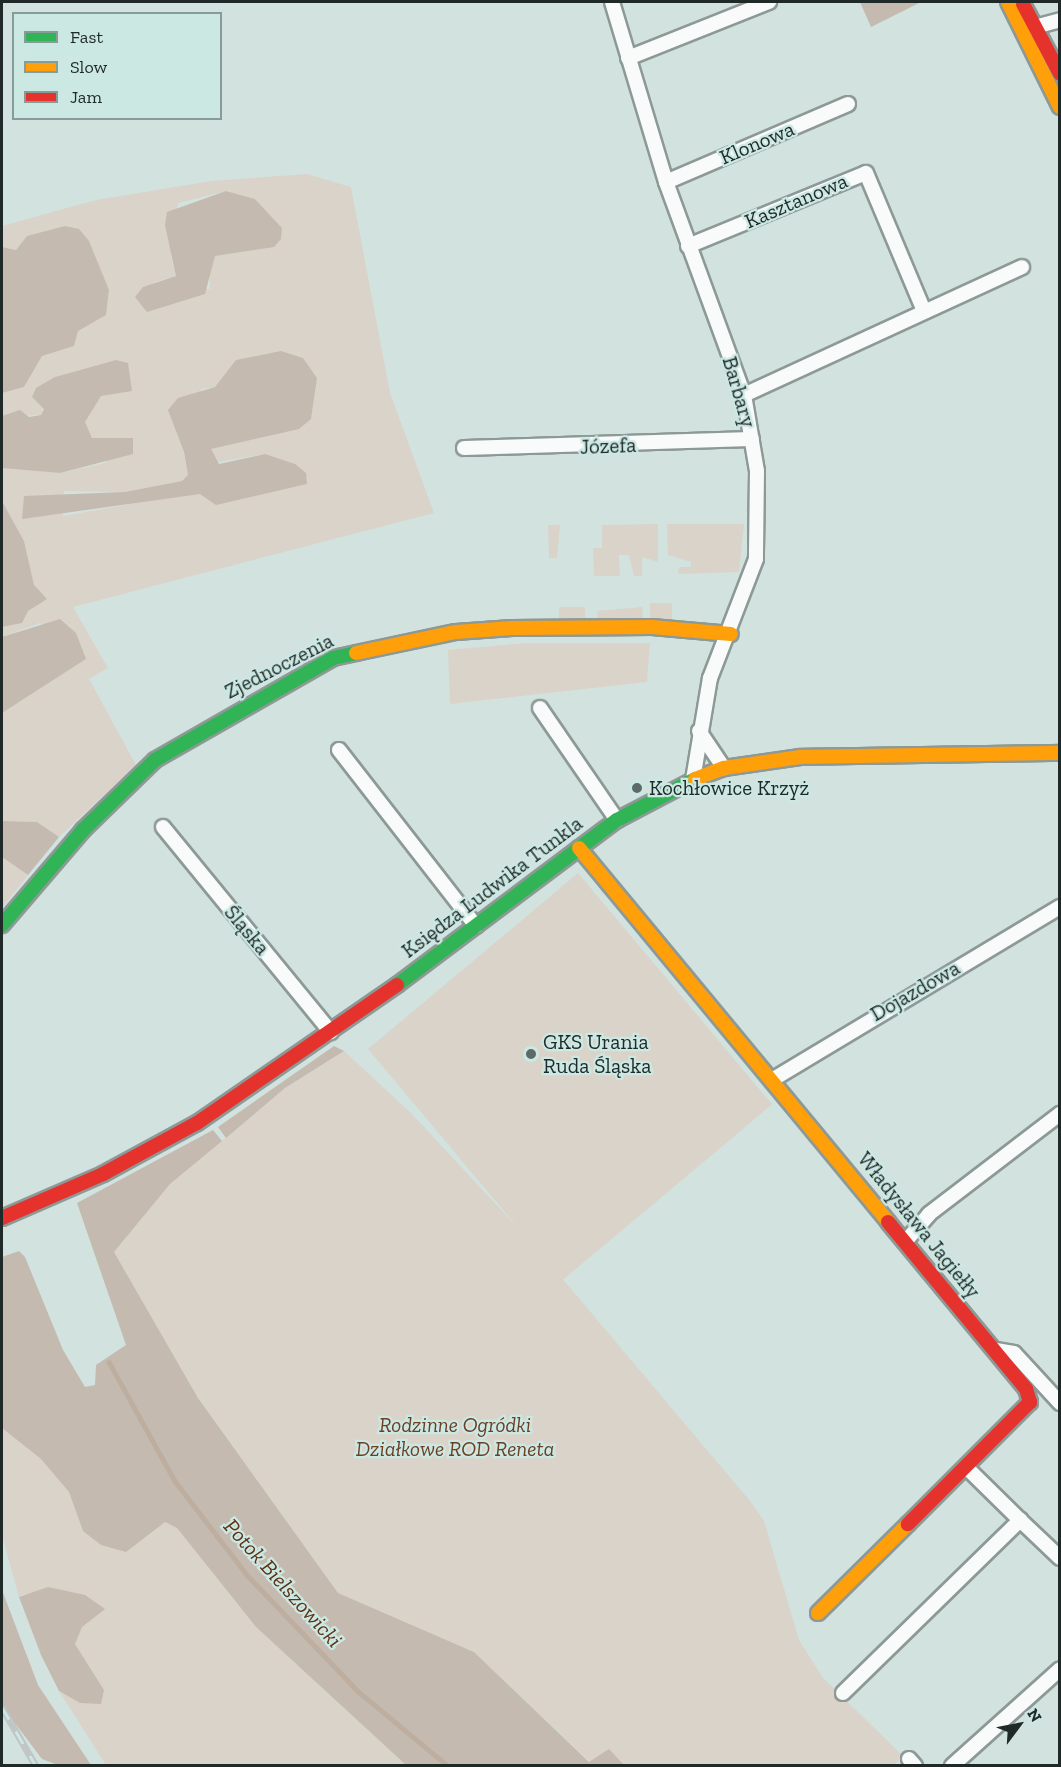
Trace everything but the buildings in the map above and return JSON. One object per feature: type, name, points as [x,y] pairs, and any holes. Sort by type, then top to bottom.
[{"type":"street","name":"Barbary","points":[[612,2],[666,182],[744,395],[759,497],[758,549],[730,634],[711,678],[699,731],[693,780]]},
{"type":"street","points":[[628,58],[769,2]]},
{"type":"street","points":[[1008,2],[1059,74]]},
{"type":"street","points":[[1022,2],[1028,29],[1059,107]]},
{"type":"street","points":[[1028,29],[1059,20]]},
{"type":"street","name":"Klonowa","points":[[666,182],[848,104]]},
{"type":"street","name":"Kasztanowa","points":[[688,246],[866,173],[924,310]]},
{"type":"street","points":[[744,395],[924,310],[1022,267]]},
{"type":"street","name":"Józefa","points":[[464,448],[752,439]]},
{"type":"street","name":"Zjednoczenia","points":[[2,925],[82,830],[155,760],[333,658],[456,632],[512,628],[652,627],[730,634]]},
{"type":"street","points":[[540,708],[617,820]]},
{"type":"street","points":[[699,731],[724,768]]},
{"type":"street","points":[[339,750],[476,926]]},
{"type":"street","name":"Księdza Ludwika Tunkla","points":[[2,1218],[158,1146],[331,1032],[617,820],[693,780],[724,768],[800,757],[1059,753]]},
{"type":"street","name":"Śląska","points":[[163,827],[331,1032]]},
{"type":"street","name":"Władysława Jagiełły","points":[[579,848],[1026,1389],[1030,1402],[818,1613]]},
{"type":"street","name":"Dojazdowa","points":[[772,1080],[1059,907]]},
{"type":"street","points":[[905,1242],[929,1214],[1059,1114]]},
{"type":"street","points":[[996,1350],[1014,1353],[1059,1403]]},
{"type":"street","points":[[966,1467],[1059,1558]]},
{"type":"street","points":[[843,1693],[1020,1520]]},
{"type":"street","points":[[952,1766],[1059,1669]]},
{"type":"green space","points":[[307,174],[351,187],[390,393],[434,513],[73,607],[108,668],[89,679],[136,765],[59,837],[37,822],[2,821],[2,713],[86,659],[40,623],[2,637],[2,627],[22,623],[34,585],[24,541],[2,501],[2,468],[60,473],[105,463],[133,439],[92,438],[85,422],[116,360],[55,377],[41,415],[2,416],[2,393],[24,387],[42,356],[74,346],[77,331],[106,315],[109,290],[99,267],[27,236],[16,250],[2,247],[2,226],[96,200],[211,181]],"holes":[[[226,191],[255,199],[282,228],[254,250],[215,256],[209,264],[210,289],[152,283],[176,276],[171,255],[178,203]],[[281,351],[303,358],[317,378],[311,419],[269,436],[210,449],[213,463],[265,454],[306,473],[63,516],[64,491],[125,492],[182,481],[188,476],[182,443],[201,389],[215,387],[223,377]]]},
{"type":"green space","points":[[658,524],[658,562],[642,557],[642,576],[634,576],[629,555],[619,555],[620,576],[594,576],[593,548],[602,548],[602,525]]},
{"type":"green space","points":[[667,524],[744,524],[739,572],[678,574],[679,567],[691,567],[691,562],[668,555]]},
{"type":"green space","points":[[548,525],[560,525],[557,558],[549,558]]},
{"type":"green space","points":[[650,603],[672,603],[672,619],[650,619]]},
{"type":"green space","points":[[559,607],[585,607],[585,619],[559,619]]},
{"type":"green space","points":[[642,607],[643,619],[598,623],[597,611]]},
{"type":"green space","points":[[526,643],[650,643],[647,682],[450,704],[448,650]]},
{"type":"green space","points":[[2,857],[28,875],[2,908]]},
{"type":"green space","points":[[578,873],[772,1104],[562,1280],[368,1049]]},
{"type":"green space","name":"Rodzinne Ogródki Działkowe ROD Reneta","points":[[344,1051],[411,1113],[534,1245],[750,1501],[764,1521],[799,1640],[823,1678],[903,1756],[893,1766],[624,1766],[609,1750],[590,1762],[474,1652],[338,1593],[198,1398],[114,1252],[170,1184],[285,1088]]},
{"type":"green space","points":[[2,1428],[41,1459],[69,1492],[83,1531],[165,1522],[177,1528],[256,1627],[406,1765],[106,1765],[59,1691],[80,1703],[104,1690],[75,1644],[81,1627],[24,1594],[19,1597],[2,1535]]},
{"type":"shaded area","points":[[860,2],[921,2],[871,27]]},
{"type":"shaded area","points":[[226,191],[255,199],[282,228],[281,239],[274,247],[215,256],[205,294],[147,312],[135,297],[143,287],[176,276],[165,225],[167,212]]},
{"type":"shaded area","points":[[65,226],[79,229],[89,241],[109,290],[106,315],[78,331],[74,346],[42,356],[24,387],[2,393],[2,247],[16,250],[27,236]]},
{"type":"shaded area","points":[[281,351],[303,358],[317,378],[311,419],[299,429],[211,449],[219,464],[265,454],[295,464],[306,473],[307,484],[216,505],[200,494],[22,519],[24,496],[125,492],[182,481],[188,475],[184,452],[168,410],[178,398],[215,387],[236,360]]},
{"type":"shaded area","points":[[116,360],[128,363],[132,391],[101,396],[85,422],[92,438],[133,438],[133,454],[60,473],[2,468],[2,416],[20,410],[29,417],[41,415],[44,409],[32,397],[36,388],[55,377]]},
{"type":"shaded area","points":[[2,501],[24,541],[34,585],[47,599],[28,611],[22,623],[2,627]]},
{"type":"shaded area","points":[[60,619],[76,633],[86,659],[2,713],[2,637]]},
{"type":"shaded area","points":[[2,821],[37,822],[59,837],[28,875],[2,857]]},
{"type":"shaded area","points":[[334,1046],[344,1051],[285,1088],[226,1138],[218,1127]]},
{"type":"shaded area","points":[[213,1130],[222,1141],[170,1184],[114,1252],[198,1398],[338,1593],[474,1652],[589,1762],[609,1749],[624,1765],[406,1765],[256,1627],[177,1528],[165,1522],[126,1552],[101,1545],[83,1531],[69,1492],[41,1459],[2,1428],[2,1257],[19,1251],[25,1257],[63,1350],[85,1387],[95,1385],[96,1365],[126,1345],[77,1203]]},
{"type":"shaded area","points":[[48,1587],[85,1595],[105,1609],[82,1627],[75,1644],[104,1690],[101,1704],[80,1703],[59,1691],[41,1655],[19,1597]]},
{"type":"shaded area","points":[[2,1590],[38,1685],[91,1765],[58,1765],[42,1759],[2,1706]]},
{"type":"waterway","name":"Potok Bielszowicki","points":[[109,1362],[175,1481],[248,1576],[359,1692],[448,1766]]},
{"type":"railway","points":[[2,1707],[36,1766]]},
{"type":"traffic: fast","points":[[2,925],[83,830],[155,760],[333,658],[356,653]]},
{"type":"traffic: fast","points":[[397,985],[617,820],[695,779]]},
{"type":"traffic: slow","points":[[1008,2],[1060,107]]},
{"type":"traffic: slow","points":[[356,653],[456,632],[512,628],[652,627],[731,634]]},
{"type":"traffic: slow","points":[[695,779],[724,768],[800,757],[1060,753]]},
{"type":"traffic: slow","points":[[579,848],[888,1222]]},
{"type":"traffic: slow","points":[[818,1613],[908,1524]]},
{"type":"traffic: jam","points":[[1023,4],[1060,74]]},
{"type":"traffic: jam","points":[[2,1218],[103,1174],[197,1123],[397,985]]},
{"type":"traffic: jam","points":[[888,1222],[1026,1389],[1030,1402],[908,1524]]},
{"type":"place","name":"Kochłowice Krzyż","points":[[637,788]]},
{"type":"place","name":"GKS Urania Ruda Śląska","points":[[531,1054]]}]
